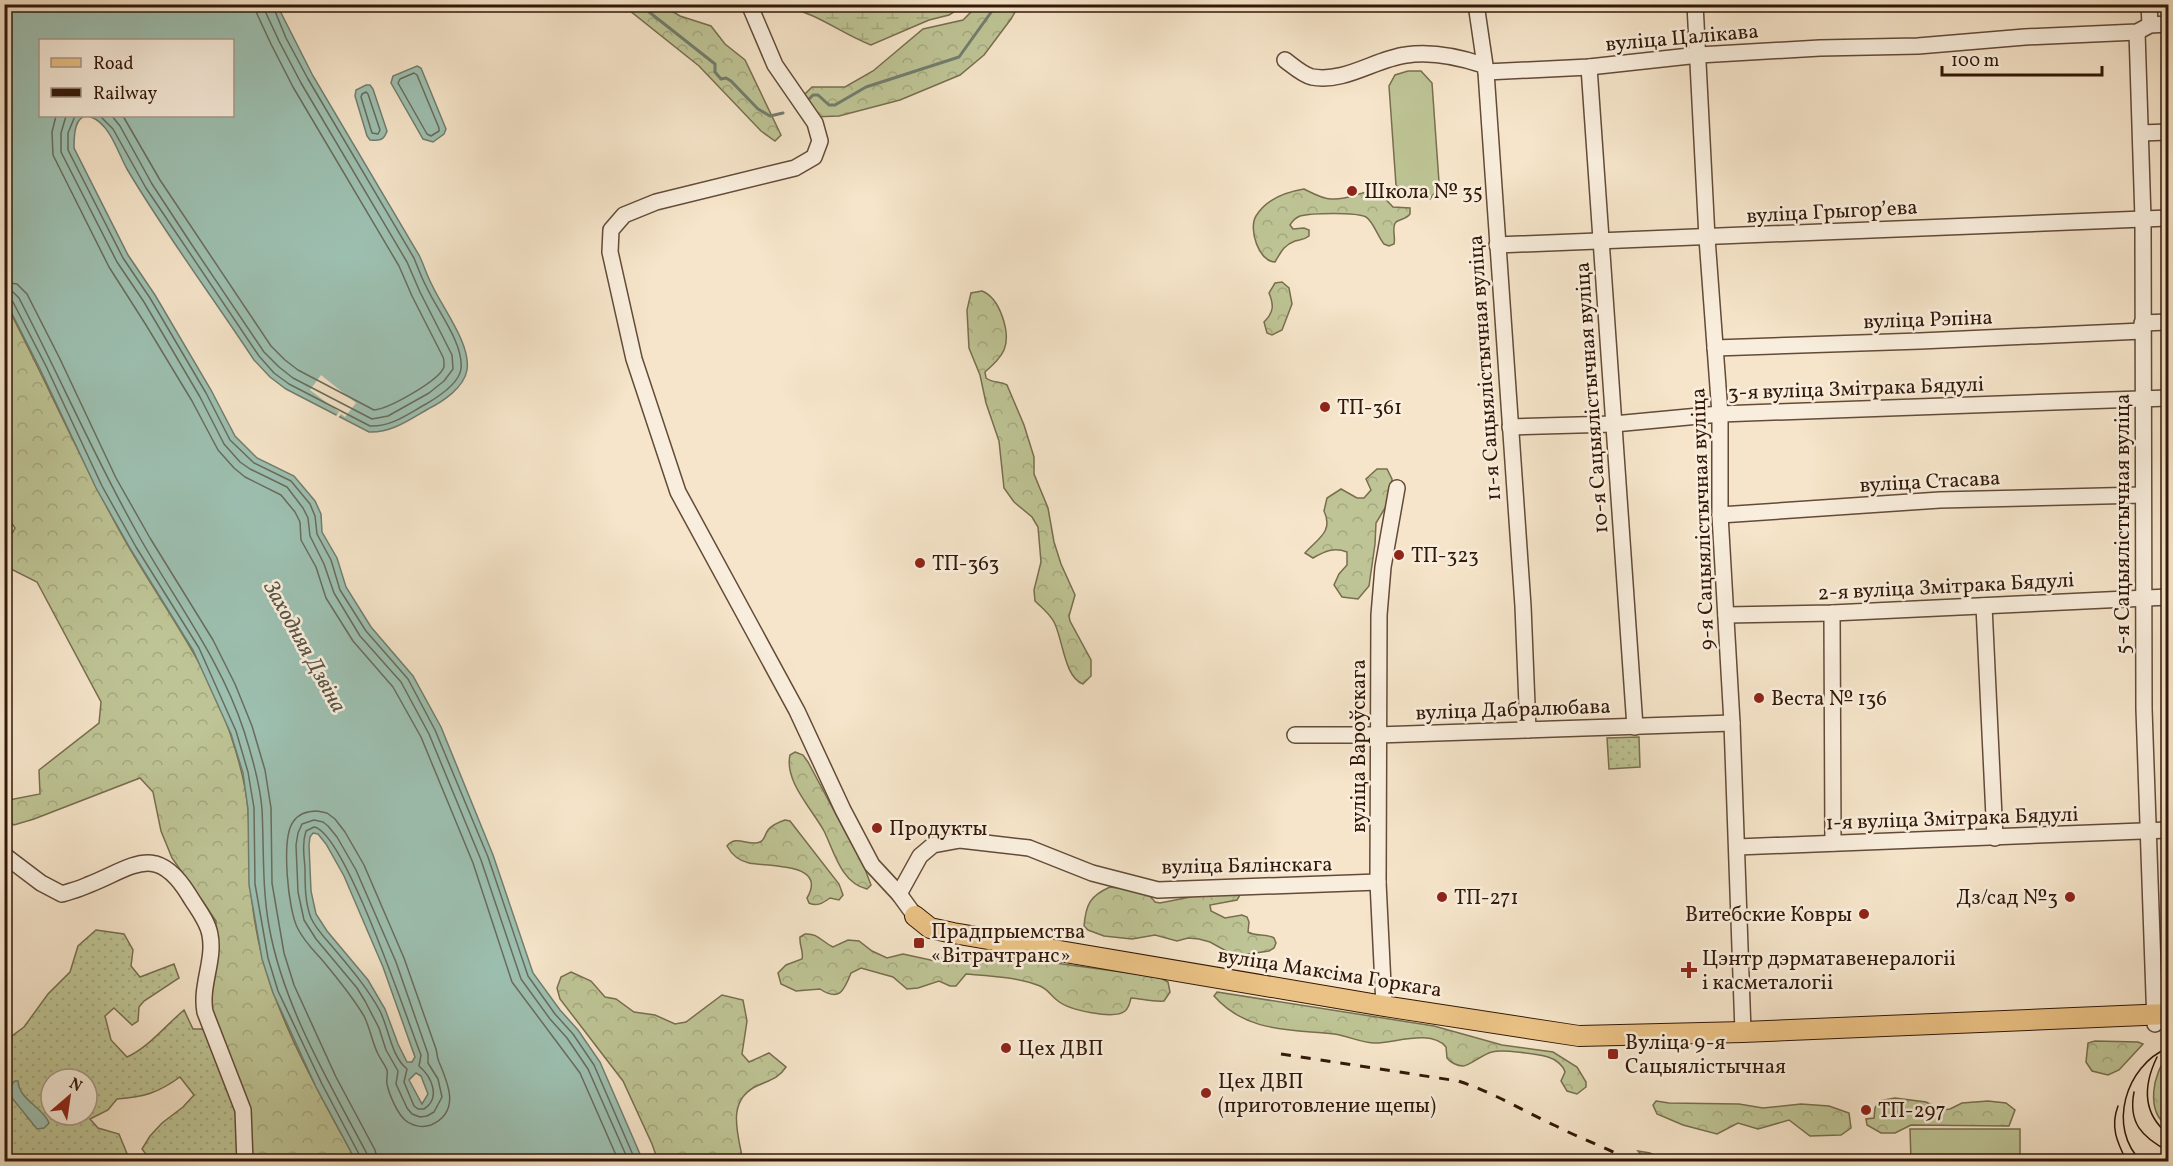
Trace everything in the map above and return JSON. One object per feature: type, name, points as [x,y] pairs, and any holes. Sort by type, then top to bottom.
[{"type":"main road","name":"вуліца Максіма Горкага","points":[[915,916],[930,927],[953,933],[1384,1006],[1579,1036],[1743,1032],[1837,1034],[2162,1019]]},
{"type":"street","points":[[749,4],[775,64],[815,123],[820,141],[814,157],[795,168],[657,202],[624,215],[611,230],[610,252],[634,359],[678,492],[797,711],[843,810],[872,865],[899,894],[915,916]]},
{"type":"street","name":"11-я Сацыялістычная вуліца","points":[[1476,4],[1484,68],[1497,245],[1522,606],[1528,730]]},
{"type":"street","name":"9-я Сацыялістычная вуліца","points":[[1695,4],[1707,238],[1720,414],[1720,514],[1732,723],[1743,1032]]},
{"type":"street","name":"5-я Сацыялістычная вуліца","points":[[2149,4],[2143,28],[2141,134],[2144,709],[2162,1019]]},
{"type":"street","name":"вуліца Цалікава","points":[[1285,60],[1312,77],[1338,76],[1406,55],[1452,56],[1484,68],[1589,67],[1699,55],[1820,48],[1918,46],[2169,24]]},
{"type":"street","name":"10-я Сацыялістычная вуліца","points":[[1589,67],[1635,727]]},
{"type":"street","points":[[2141,134],[2169,132]]},
{"type":"street","name":"вуліца Грыгорʼева","points":[[1497,245],[2169,218]]},
{"type":"street","name":"вуліца Рэпіна","points":[[1715,348],[1920,341],[2142,327],[2169,322]]},
{"type":"street","name":"3-я вуліца Змітрака Бядулі","points":[[1510,427],[1614,424],[1720,414],[2169,398]]},
{"type":"street","name":"вуліца Вароўскага","points":[[1384,1006],[1378,882],[1379,615],[1383,567],[1397,488]]},
{"type":"street","name":"вуліца Стасава","points":[[1720,514],[1940,500],[2143,495]]},
{"type":"street","name":"2-я вуліца Змітрака Бядулі","points":[[1726,615],[1832,613],[2169,597]]},
{"type":"street","points":[[1984,606],[1995,838]]},
{"type":"street","points":[[1832,613],[1833,843]]},
{"type":"street","name":"вуліца Дабралюбава","points":[[1295,735],[1377,735],[1732,723]]},
{"type":"street","name":"1-я вуліца Змітрака Бядулі","points":[[1737,848],[2169,830]]},
{"type":"street","name":"вуліца Бялінскага","points":[[899,894],[920,856],[933,845],[960,840],[1029,848],[1092,873],[1158,890],[1378,882]]},
{"type":"street","points":[[4,855],[41,883],[62,894],[140,862],[151,862],[174,875],[196,907],[211,936],[203,999],[205,1012],[243,1110],[245,1161]]},
{"type":"green space","points":[[618,5],[662,5],[680,16],[711,26],[725,44],[745,60],[781,135],[775,141],[761,131],[699,66],[630,11]]},
{"type":"green space","points":[[792,5],[965,5],[949,15],[929,20],[871,45],[799,11]]},
{"type":"green space","points":[[978,5],[1019,5],[984,55],[960,75],[900,100],[839,116],[812,117],[803,96],[812,87],[845,87],[873,71],[923,29],[963,20]]},
{"type":"green space","points":[[1408,71],[1421,71],[1432,83],[1439,182],[1437,190],[1430,199],[1410,198],[1396,185],[1389,86],[1395,75]]},
{"type":"green space","points":[[1304,189],[1331,199],[1341,199],[1364,192],[1377,193],[1393,207],[1410,208],[1410,214],[1396,222],[1394,244],[1389,246],[1384,244],[1371,222],[1361,215],[1333,213],[1300,216],[1290,225],[1293,229],[1309,230],[1309,236],[1288,245],[1275,262],[1269,261],[1256,244],[1253,229],[1256,216],[1265,205],[1277,197]]},
{"type":"green space","points":[[1282,282],[1289,288],[1292,304],[1282,330],[1272,335],[1267,333],[1264,322],[1272,308],[1269,293],[1275,283]]},
{"type":"green space","points":[[982,291],[999,308],[1006,335],[1004,350],[985,372],[986,378],[1007,385],[1024,425],[1034,457],[1034,474],[1048,508],[1054,542],[1075,595],[1069,616],[1070,621],[1091,660],[1091,676],[1083,684],[1072,674],[1068,666],[1054,622],[1035,601],[1034,590],[1041,562],[1038,527],[1032,517],[1014,502],[1004,488],[999,441],[986,403],[980,375],[969,348],[967,310],[971,293]]},
{"type":"green space","points":[[4,300],[107,508],[196,658],[221,709],[237,754],[246,791],[252,898],[263,958],[272,988],[297,1048],[356,1161],[252,1161],[250,1110],[211,1007],[216,921],[172,858],[161,831],[153,792],[140,778],[34,819],[14,825],[5,820],[5,797],[9,800],[40,794],[39,770],[99,723],[101,702],[37,582],[5,566],[5,547],[15,528],[4,512]]},
{"type":"green space","points":[[1377,469],[1387,469],[1392,479],[1391,498],[1376,523],[1369,586],[1358,599],[1342,597],[1334,585],[1339,574],[1347,565],[1347,552],[1330,550],[1313,558],[1305,553],[1326,530],[1327,518],[1324,511],[1327,498],[1341,489],[1357,498],[1364,498],[1371,490],[1366,479]]},
{"type":"green space","points":[[1639,737],[1640,767],[1609,769],[1607,738]]},
{"type":"green space","points":[[795,752],[803,755],[808,762],[865,869],[871,885],[867,889],[858,886],[845,873],[824,831],[795,785],[789,765],[790,755]]},
{"type":"green space","points":[[785,820],[790,821],[839,884],[843,895],[839,900],[830,898],[822,903],[809,903],[807,898],[811,886],[809,878],[803,872],[793,868],[745,862],[736,857],[727,846],[734,841],[760,842],[770,828]]},
{"type":"green space","points":[[1110,887],[1141,892],[1160,903],[1226,890],[1237,890],[1240,895],[1237,900],[1210,905],[1211,911],[1225,918],[1242,915],[1247,917],[1248,932],[1274,938],[1276,943],[1269,951],[1235,956],[1210,942],[1199,939],[1188,938],[1177,941],[1155,935],[1132,939],[1104,936],[1084,926],[1090,902]]},
{"type":"green space","points":[[96,930],[124,934],[133,950],[131,966],[140,977],[174,964],[179,978],[144,1001],[139,1007],[138,1021],[132,1025],[114,1008],[105,1016],[111,1040],[127,1057],[150,1042],[184,1010],[193,1029],[207,1029],[239,1110],[241,1161],[151,1161],[142,1149],[162,1123],[194,1095],[180,1077],[150,1093],[117,1099],[108,1110],[99,1114],[99,1067],[39,1067],[39,1127],[97,1127],[119,1134],[130,1161],[5,1161],[4,1066],[11,1055],[12,1036],[24,1027],[48,994],[70,972],[78,946]]},
{"type":"green space","points":[[805,934],[817,936],[833,947],[848,940],[859,941],[872,951],[887,958],[903,954],[935,961],[954,950],[1159,977],[1168,982],[1170,992],[1164,1001],[1131,998],[1125,1011],[1119,1014],[1102,1014],[1072,1008],[1058,1001],[1040,986],[1013,979],[966,974],[956,986],[939,981],[907,989],[893,977],[861,968],[851,973],[840,993],[832,995],[820,989],[796,991],[781,984],[778,973],[786,965],[802,959],[800,937]]},
{"type":"green space","points":[[571,972],[591,981],[605,997],[616,999],[634,1012],[655,1015],[675,1024],[686,1022],[722,995],[743,1000],[747,1021],[742,1054],[749,1062],[769,1053],[786,1067],[771,1080],[748,1091],[741,1099],[736,1118],[743,1161],[658,1161],[623,1081],[560,999],[557,988],[561,977]]},
{"type":"green space","points":[[1217,992],[1434,1026],[1502,1045],[1553,1052],[1577,1067],[1586,1082],[1586,1087],[1577,1094],[1567,1091],[1561,1081],[1565,1072],[1562,1067],[1553,1059],[1543,1056],[1497,1051],[1461,1066],[1447,1058],[1446,1047],[1431,1039],[1412,1038],[1370,1043],[1334,1034],[1270,1027],[1240,1017],[1214,996]]},
{"type":"green space","points":[[2095,1041],[2143,1044],[2119,1070],[2108,1075],[2092,1071],[2086,1062],[2088,1043]]},
{"type":"green space","points":[[2168,1056],[2168,1126],[2156,1111],[2154,1092],[2158,1072]]},
{"type":"green space","points":[[1895,1098],[1926,1102],[1942,1110],[1962,1103],[1988,1101],[2006,1103],[2015,1110],[2009,1126],[1911,1125],[1895,1133],[1881,1133],[1867,1125],[1866,1119],[1874,1118],[1875,1108],[1879,1101]]},
{"type":"green space","points":[[1656,1101],[1739,1104],[1763,1108],[1801,1104],[1829,1106],[1849,1113],[1851,1128],[1841,1135],[1810,1136],[1789,1120],[1758,1129],[1738,1123],[1717,1134],[1683,1125],[1657,1114],[1653,1105]]},
{"type":"green space","points":[[1910,1129],[2020,1129],[2020,1161],[1911,1161]]},
{"type":"green space","points":[[1638,1151],[1650,1153],[1666,1161],[1646,1161]]},
{"type":"water","name":"Заходняя Дзвіна","points":[[5,5],[277,5],[313,76],[419,255],[430,282],[465,349],[467,370],[462,383],[446,398],[400,425],[369,432],[286,389],[270,377],[254,360],[157,218],[127,169],[108,132],[91,117],[234,117],[234,39],[39,39],[39,117],[83,117],[76,126],[74,148],[128,255],[155,295],[211,390],[235,436],[257,458],[294,476],[315,501],[321,514],[322,532],[337,558],[346,587],[371,627],[413,676],[441,727],[493,855],[533,973],[600,1062],[643,1161],[356,1161],[316,1087],[273,993],[262,959],[249,885],[248,809],[243,773],[231,734],[193,650],[131,550],[96,488],[5,300]],"holes":[[[313,833],[318,834],[326,844],[344,876],[383,967],[415,1057],[412,1062],[407,1062],[385,1009],[368,980],[327,931],[316,914],[311,891],[309,845]],[[416,1073],[421,1076],[428,1094],[422,1104],[409,1080]]]},
{"type":"water","points":[[417,66],[421,68],[446,129],[444,134],[433,142],[423,139],[391,83],[393,76]]},
{"type":"water","points":[[370,85],[373,89],[387,131],[379,140],[370,140],[367,136],[355,96],[356,90]]},
{"type":"water","points":[[18,1081],[22,1093],[39,1109],[39,1127],[44,1128],[37,1129],[7,1089]]},
{"type":"pier","points":[[321,375],[356,403],[345,417],[341,414],[338,418],[336,416],[339,412],[310,390]]},
{"type":"waterway","points":[[639,4],[715,64],[715,72],[721,79],[726,78],[731,81],[758,109],[770,116],[783,113]]},
{"type":"waterway","points":[[807,101],[813,95],[818,95],[829,105],[835,105],[866,87],[959,57],[997,4]]},
{"type":"tram line","points":[[2142,1162],[2131,1148],[2125,1132],[2123,1115],[2126,1099],[2141,1068],[2153,1056],[2168,1048]]},
{"type":"tram line","points":[[2157,1057],[2147,1089],[2149,1108],[2159,1126],[2168,1134]]},
{"type":"tram line","points":[[2134,1092],[2133,1112],[2139,1128],[2151,1140],[2168,1151]]},
{"type":"tram line","points":[[2118,1106],[2115,1128],[2120,1148],[2127,1162]]},
{"type":"railway","points":[[1281,1054],[1458,1081],[1496,1096],[1633,1162]]},
{"type":"place","name":"Школа № 35","points":[[1352,191]]},
{"type":"place","name":"ТП-361","points":[[1325,407]]},
{"type":"place","name":"ТП-323","points":[[1399,555]]},
{"type":"place","name":"ТП-363","points":[[920,563]]},
{"type":"place","name":"Веста № 136","points":[[1759,698]]},
{"type":"place","name":"Продукты","points":[[877,828]]},
{"type":"place","name":"ТП-271","points":[[1442,897]]},
{"type":"place","name":"Дз/сад №3","points":[[2070,897]]},
{"type":"place","name":"Витебские Ковры","points":[[1864,914]]},
{"type":"place","name":"Прадпрыемства «Вітрачтранс»","points":[[919,943]]},
{"type":"place","name":"Цэнтр дэрматавенералогіі і касметалогіі","points":[[1689,970]]},
{"type":"place","name":"Цех ДВП","points":[[1006,1048]]},
{"type":"place","name":"Вуліца 9-я Сацыялістычная","points":[[1613,1054]]},
{"type":"place","name":"Цех ДВП (приготовление щепы)","points":[[1206,1093]]},
{"type":"place","name":"ТП-297","points":[[1866,1110]]}]
